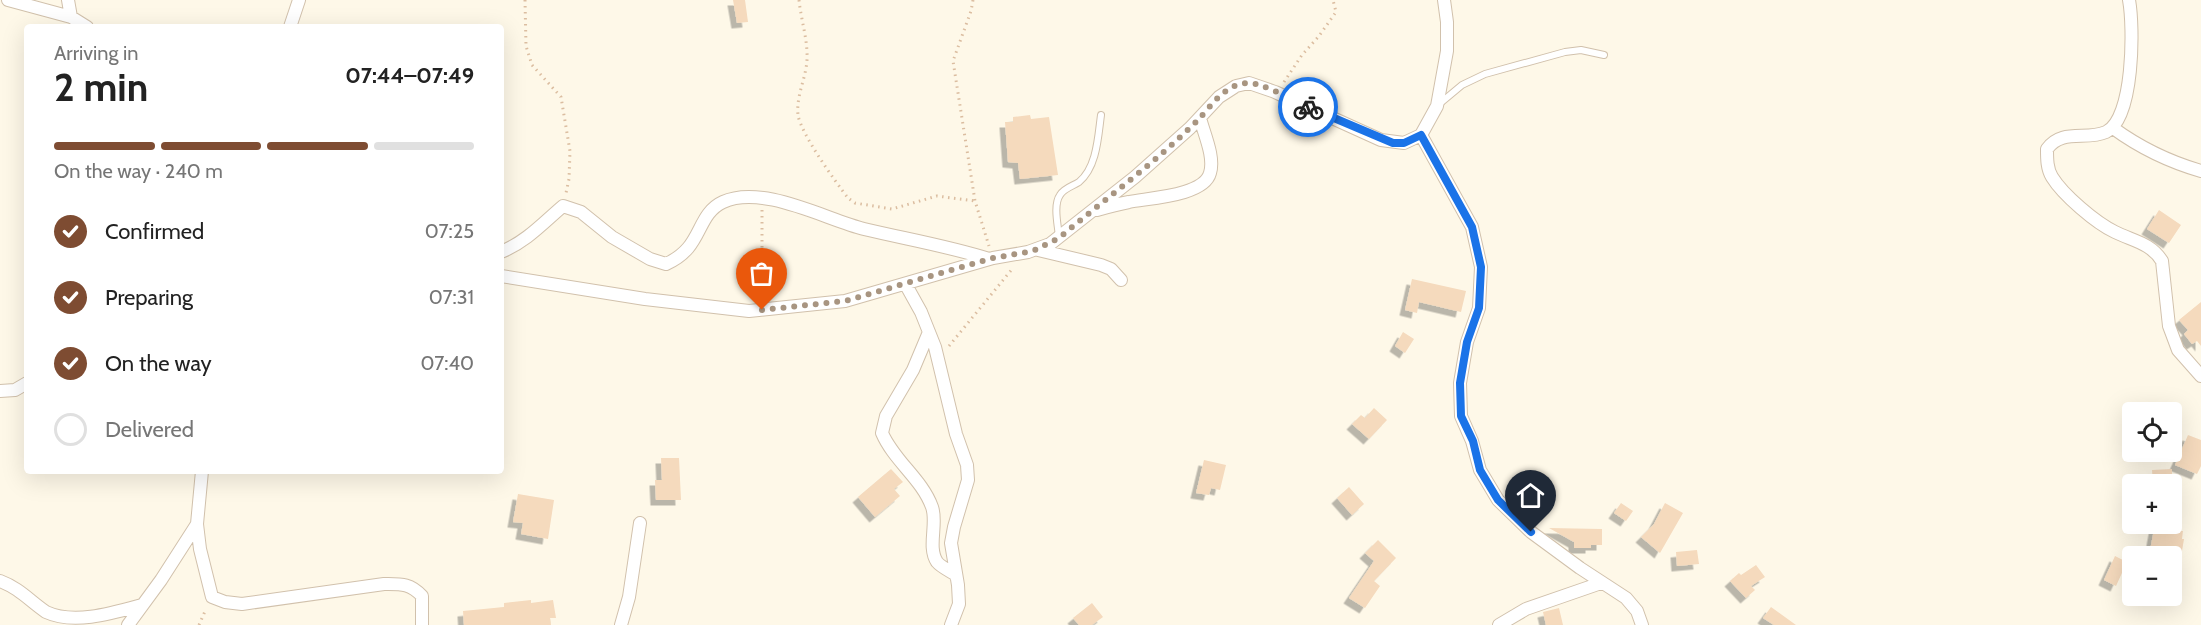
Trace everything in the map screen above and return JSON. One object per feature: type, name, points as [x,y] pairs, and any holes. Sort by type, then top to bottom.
[{"type":"street","points":[[8,0],[70,17],[82,24]]},
{"type":"street","points":[[68,0],[70,17]]},
{"type":"street","points":[[291,24],[299,0]]},
{"type":"street","points":[[504,276],[645,299],[749,311],[845,301],[991,259],[1032,251],[1059,238],[1135,177],[1200,118],[1219,97],[1236,86],[1249,83],[1275,92],[1381,140],[1404,143],[1421,135],[1437,106],[1447,51],[1448,22],[1444,0]]},
{"type":"street","points":[[2129,0],[2133,25],[2129,81],[2121,118],[2113,128],[2104,133],[2061,137],[2055,140],[2047,149],[2048,169],[2052,178],[2068,196],[2100,222],[2114,232],[2142,243],[2157,254],[2162,261],[2169,326],[2178,350],[2201,376]]},
{"type":"street","points":[[1090,212],[1193,189],[1206,180],[1211,168],[1200,118]]},
{"type":"street","points":[[2113,128],[2125,137],[2180,165],[2201,171]]},
{"type":"street","points":[[1421,135],[1472,227],[1481,267],[1479,308],[1467,342],[1460,383],[1461,416],[1473,441],[1480,470],[1498,500],[1531,532],[1601,583],[1626,598],[1637,611],[1642,625]]},
{"type":"street","points":[[504,251],[532,234],[563,206],[581,212],[612,237],[650,259],[666,264],[677,259],[689,247],[707,216],[718,204],[739,198],[779,202],[866,229],[991,259]]},
{"type":"street","points":[[1032,251],[1101,265],[1111,269],[1121,280]]},
{"type":"street","points":[[906,285],[929,332],[956,434],[967,465],[968,480],[951,543],[959,604],[951,625]]},
{"type":"street","points":[[929,332],[913,370],[886,416],[882,433],[896,458],[929,498],[936,516],[933,554],[938,563],[956,575]]},
{"type":"street","points":[[0,392],[15,390],[24,385]]},
{"type":"street","points":[[202,474],[196,524],[212,597],[225,602],[242,604],[384,584],[407,584],[422,596],[424,607],[422,625]]},
{"type":"street","points":[[128,625],[161,580],[196,524]]},
{"type":"street","points":[[621,625],[629,597],[640,524]]},
{"type":"street","points":[[0,581],[24,593],[47,612],[64,618],[84,618],[142,605]]},
{"type":"street","points":[[1499,625],[1526,609],[1601,583]]},
{"type":"lane","points":[[1437,106],[1462,85],[1485,74],[1565,52],[1581,50],[1604,55]]},
{"type":"lane","points":[[1059,238],[1058,198],[1062,192],[1080,181],[1087,172],[1096,149],[1101,116]]},
{"type":"path","points":[[525,0],[526,46],[532,65],[561,97],[570,152],[569,179],[563,206]]},
{"type":"path","points":[[799,0],[807,61],[798,104],[798,117],[809,141],[848,198],[855,203],[892,209],[937,196],[975,201]]},
{"type":"path","points":[[973,0],[953,61],[975,201],[991,259]]},
{"type":"path","points":[[1275,92],[1336,12],[1333,0]]},
{"type":"path","points":[[762,199],[762,310]]},
{"type":"path","points":[[938,360],[1032,251]]},
{"type":"path","points":[[199,625],[212,597]]},
{"type":"building","points":[[733,0],[745,0],[748,22],[737,23]]},
{"type":"building","points":[[1030,115],[1031,119],[1049,117],[1058,175],[1020,179],[1018,163],[1008,162],[1005,122],[1013,122],[1013,117]]},
{"type":"building","points":[[2159,210],[2181,225],[2169,243],[2147,229]]},
{"type":"building","points":[[1412,279],[1466,291],[1461,312],[1419,302],[1417,313],[1405,310]]},
{"type":"building","points":[[2201,302],[2201,346],[2197,341],[2192,344],[2184,334],[2188,330],[2179,320]]},
{"type":"building","points":[[1403,332],[1414,339],[1405,353],[1395,346]]},
{"type":"building","points":[[1374,408],[1387,420],[1369,439],[1352,424],[1361,415],[1365,418]]},
{"type":"building","points":[[2188,435],[2201,440],[2201,466],[2197,474],[2175,465],[2176,462],[2182,462],[2182,449]]},
{"type":"building","points":[[661,458],[679,458],[681,500],[656,500],[655,480],[662,480]]},
{"type":"building","points":[[1204,460],[1226,465],[1220,490],[1211,488],[1209,495],[1196,493]]},
{"type":"building","points":[[891,469],[903,482],[894,489],[900,496],[875,517],[858,497]]},
{"type":"building","points":[[2172,469],[2172,474],[2152,474],[2152,470]]},
{"type":"building","points":[[1349,487],[1364,504],[1352,515],[1337,498]]},
{"type":"building","points":[[518,494],[554,500],[548,539],[521,534],[523,523],[513,522]]},
{"type":"building","points":[[1621,503],[1633,511],[1626,521],[1614,513]]},
{"type":"building","points":[[1665,503],[1683,513],[1660,553],[1641,537],[1654,524]]},
{"type":"building","points":[[1549,528],[1602,529],[1602,545],[1591,545],[1591,548],[1574,548],[1574,542]]},
{"type":"building","points":[[2183,531],[2182,551],[2182,546],[2151,546],[2153,534],[2182,534]]},
{"type":"building","points":[[1378,540],[1396,558],[1374,581],[1380,586],[1365,608],[1349,598],[1374,561],[1365,553]]},
{"type":"building","points":[[1697,550],[1699,564],[1677,566],[1676,552]]},
{"type":"building","points":[[2115,556],[2122,560],[2122,573],[2116,586],[2104,580]]},
{"type":"building","points":[[1756,565],[1765,577],[1751,586],[1755,590],[1746,598],[1730,581],[1739,573],[1741,575]]},
{"type":"building","points":[[531,600],[531,603],[553,600],[556,618],[550,618],[551,625],[464,625],[463,611],[504,607],[504,603]]},
{"type":"building","points":[[1092,603],[1103,617],[1092,625],[1079,625],[1073,618]]},
{"type":"building","points":[[1771,607],[1796,625],[1774,625],[1763,618]]},
{"type":"building","points":[[1559,608],[1563,625],[1546,625],[1543,612]]},
{"type":"way so far","points":[[762,310],[845,301],[993,258],[1028,252],[1045,246],[1059,238],[1135,177],[1190,128],[1219,97],[1236,86],[1249,83],[1308,107]]},
{"type":"route","points":[[1308,107],[1381,140],[1393,143],[1404,143],[1421,135],[1472,227],[1481,267],[1479,308],[1467,342],[1460,383],[1461,416],[1473,441],[1480,470],[1498,500],[1531,532]]}]
